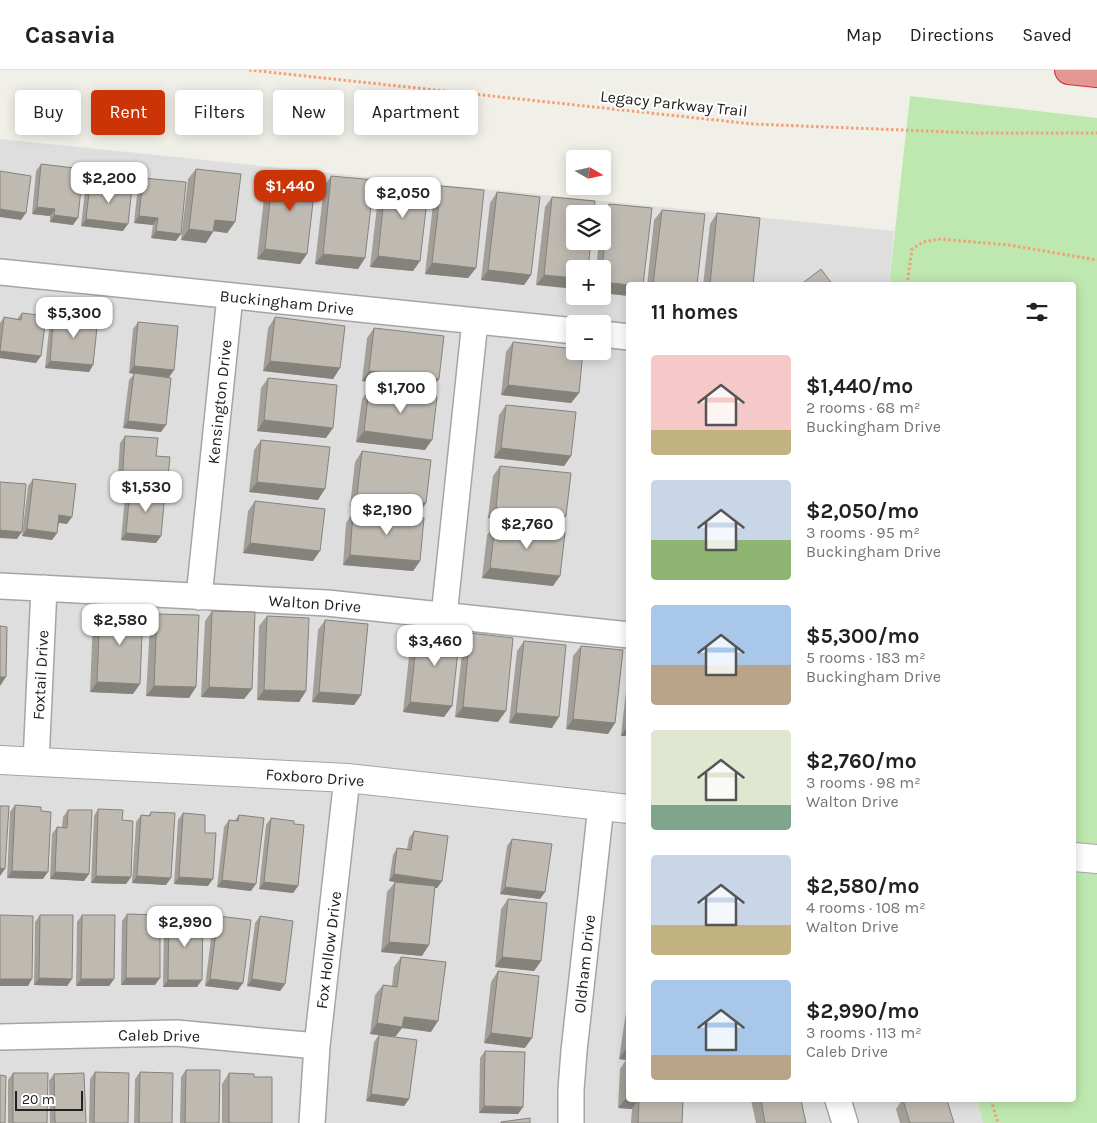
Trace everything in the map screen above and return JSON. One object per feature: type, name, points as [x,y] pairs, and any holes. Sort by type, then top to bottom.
[{"type":"highway","points":[[1069,70],[1097,73]]},
{"type":"street","name":"Buckingham Drive","points":[[0,272],[566,330]]},
{"type":"street","name":"Kensington Drive","points":[[199,597],[230,296]]},
{"type":"street","points":[[444,616],[475,321]]},
{"type":"street","points":[[611,335],[626,337]]},
{"type":"street","name":"Walton Drive","points":[[0,586],[327,603],[626,635]]},
{"type":"street","name":"Foxtail Drive","points":[[36,762],[44,588]]},
{"type":"street","name":"Foxboro Drive","points":[[0,760],[347,778],[626,809]]},
{"type":"street","name":"Fox Hollow Drive","points":[[312,1123],[317,1046],[347,778]]},
{"type":"street","name":"Oldham Drive","points":[[571,1123],[574,1051],[601,806]]},
{"type":"street","points":[[1076,856],[1097,859]]},
{"type":"street","name":"Caleb Drive","points":[[0,1037],[176,1033],[317,1046]]},
{"type":"street","points":[[839,1102],[845,1123]]},
{"type":"path","name":"Legacy Parkway Trail","points":[[249,70],[753,124],[976,133],[1097,132]]},
{"type":"path","points":[[907,282],[912,249],[923,242],[938,239],[1009,245],[1097,260]]},
{"type":"path","points":[[992,1102],[998,1123]]},
{"type":"shaded area","points":[[0,139],[894,231],[889,282],[626,282],[626,1102],[978,1102],[983,1123],[0,1123]]},
{"type":"green space","points":[[910,96],[1097,118],[1097,1123],[983,1123],[978,1102],[1076,1102],[1076,282],[889,282]]},
{"type":"building","points":[[41,164],[83,169],[78,218],[54,215],[55,209],[37,207]]},
{"type":"building","points":[[196,169],[241,174],[235,222],[215,220],[213,232],[189,229]]},
{"type":"building","points":[[0,171],[31,176],[26,213],[0,209]]},
{"type":"building","points":[[273,171],[316,176],[307,254],[265,249]]},
{"type":"building","points":[[331,176],[374,180],[365,258],[323,254]]},
{"type":"building","points":[[143,178],[186,182],[181,234],[156,231],[158,218],[139,216]]},
{"type":"building","points":[[386,178],[429,183],[420,261],[378,256]]},
{"type":"building","points":[[90,184],[132,188],[128,224],[86,219]]},
{"type":"building","points":[[441,186],[484,190],[476,268],[432,263]]},
{"type":"building","points":[[497,192],[540,197],[531,275],[488,270]]},
{"type":"building","points":[[552,197],[595,201],[595,205],[566,205],[566,250],[590,250],[589,260],[566,260],[566,277],[544,275]]},
{"type":"building","points":[[609,204],[652,208],[643,282],[626,282],[626,285],[611,283],[611,260],[603,260],[604,250],[611,250],[611,205]]},
{"type":"building","points":[[662,210],[705,214],[697,282],[653,282]]},
{"type":"building","points":[[717,213],[760,218],[753,282],[710,282]]},
{"type":"building","points":[[821,269],[831,282],[804,282]]},
{"type":"building","points":[[22,313],[46,316],[41,356],[0,351],[4,317],[21,320]]},
{"type":"building","points":[[54,314],[98,318],[93,365],[50,361]]},
{"type":"building","points":[[275,317],[345,326],[340,368],[270,361]]},
{"type":"building","points":[[138,322],[178,326],[174,370],[134,366]]},
{"type":"building","points":[[374,328],[444,336],[439,379],[369,371]]},
{"type":"building","points":[[513,342],[566,348],[566,360],[582,360],[579,393],[508,385]]},
{"type":"building","points":[[134,373],[171,378],[166,425],[128,421]]},
{"type":"building","points":[[268,378],[337,385],[333,428],[264,420]]},
{"type":"building","points":[[369,389],[437,397],[432,440],[364,431]]},
{"type":"building","points":[[506,405],[576,412],[571,456],[501,448]]},
{"type":"building","points":[[125,436],[158,438],[156,456],[170,457],[167,487],[122,483]]},
{"type":"building","points":[[261,440],[330,447],[325,489],[257,482]]},
{"type":"building","points":[[362,451],[431,460],[426,503],[357,495]]},
{"type":"building","points":[[500,466],[571,473],[566,516],[496,508]]},
{"type":"building","points":[[33,479],[76,484],[72,517],[59,515],[57,533],[27,529]]},
{"type":"building","points":[[0,482],[26,484],[22,532],[0,530]]},
{"type":"building","points":[[130,490],[165,493],[161,536],[126,533]]},
{"type":"building","points":[[255,501],[325,509],[320,551],[250,543]]},
{"type":"building","points":[[353,512],[424,518],[420,561],[350,555]]},
{"type":"building","points":[[495,525],[565,533],[560,576],[490,568]]},
{"type":"building","points":[[100,608],[143,609],[140,684],[97,682]]},
{"type":"building","points":[[212,611],[255,612],[252,689],[209,687]]},
{"type":"building","points":[[157,614],[199,615],[196,687],[154,686]]},
{"type":"building","points":[[267,616],[309,618],[306,691],[264,690]]},
{"type":"building","points":[[325,620],[368,624],[361,695],[319,692]]},
{"type":"building","points":[[0,626],[7,627],[6,677],[0,677]]},
{"type":"building","points":[[418,628],[460,632],[452,706],[410,702]]},
{"type":"building","points":[[470,633],[513,638],[506,711],[463,707]]},
{"type":"building","points":[[524,641],[566,645],[559,717],[516,713]]},
{"type":"building","points":[[581,646],[623,650],[615,723],[573,719]]},
{"type":"building","points":[[15,805],[41,807],[41,811],[51,812],[48,872],[12,871]]},
{"type":"building","points":[[0,806],[9,806],[5,869],[0,868]]},
{"type":"building","points":[[98,809],[123,810],[122,820],[133,821],[131,877],[96,876]]},
{"type":"building","points":[[68,810],[92,810],[89,874],[55,872],[57,827],[67,828]]},
{"type":"building","points":[[151,812],[175,813],[171,878],[137,876],[141,815],[150,816]]},
{"type":"building","points":[[183,813],[205,815],[205,833],[216,833],[213,879],[179,877]]},
{"type":"building","points":[[239,815],[264,818],[256,884],[222,880],[229,820],[238,821]]},
{"type":"building","points":[[271,818],[294,821],[294,824],[304,825],[298,886],[264,882]]},
{"type":"building","points":[[414,831],[448,836],[442,881],[394,874],[397,848],[411,850]]},
{"type":"building","points":[[512,839],[552,844],[545,892],[505,887]]},
{"type":"building","points":[[395,882],[435,886],[429,945],[389,942]]},
{"type":"building","points":[[508,899],[547,903],[541,961],[502,957]]},
{"type":"building","points":[[127,914],[160,915],[160,978],[126,978]]},
{"type":"building","points":[[0,915],[33,916],[32,979],[0,979]]},
{"type":"building","points":[[40,915],[73,915],[72,979],[39,978]]},
{"type":"building","points":[[82,915],[115,915],[114,979],[81,979]]},
{"type":"building","points":[[169,916],[203,917],[202,980],[168,980]]},
{"type":"building","points":[[218,916],[251,920],[243,983],[210,979]]},
{"type":"building","points":[[260,916],[293,921],[285,984],[252,979]]},
{"type":"building","points":[[401,957],[446,962],[438,1021],[404,1017],[402,1027],[377,1023],[383,985],[397,987]]},
{"type":"building","points":[[498,971],[539,976],[532,1038],[491,1033]]},
{"type":"building","points":[[379,1035],[417,1040],[409,1099],[371,1094]]},
{"type":"building","points":[[485,1051],[525,1052],[523,1107],[484,1106]]},
{"type":"building","points":[[186,1070],[220,1070],[219,1123],[185,1123]]},
{"type":"building","points":[[95,1072],[129,1073],[128,1123],[94,1123]]},
{"type":"building","points":[[140,1072],[173,1073],[172,1123],[139,1123]]},
{"type":"building","points":[[13,1073],[48,1073],[47,1123],[13,1123]]},
{"type":"building","points":[[84,1073],[86,1123],[55,1123],[54,1074]]},
{"type":"building","points":[[229,1073],[254,1074],[254,1077],[272,1077],[272,1123],[229,1123]]},
{"type":"building","points":[[0,1075],[6,1076],[5,1123],[0,1123]]},
{"type":"building","points":[[639,1102],[683,1102],[682,1123],[638,1123]]},
{"type":"building","points":[[761,1102],[801,1102],[806,1123],[765,1123]]},
{"type":"building","points":[[904,1102],[948,1102],[954,1123],[910,1123]]},
{"type":"building","points":[[530,1118],[530,1123],[501,1123],[501,1122]]}]
